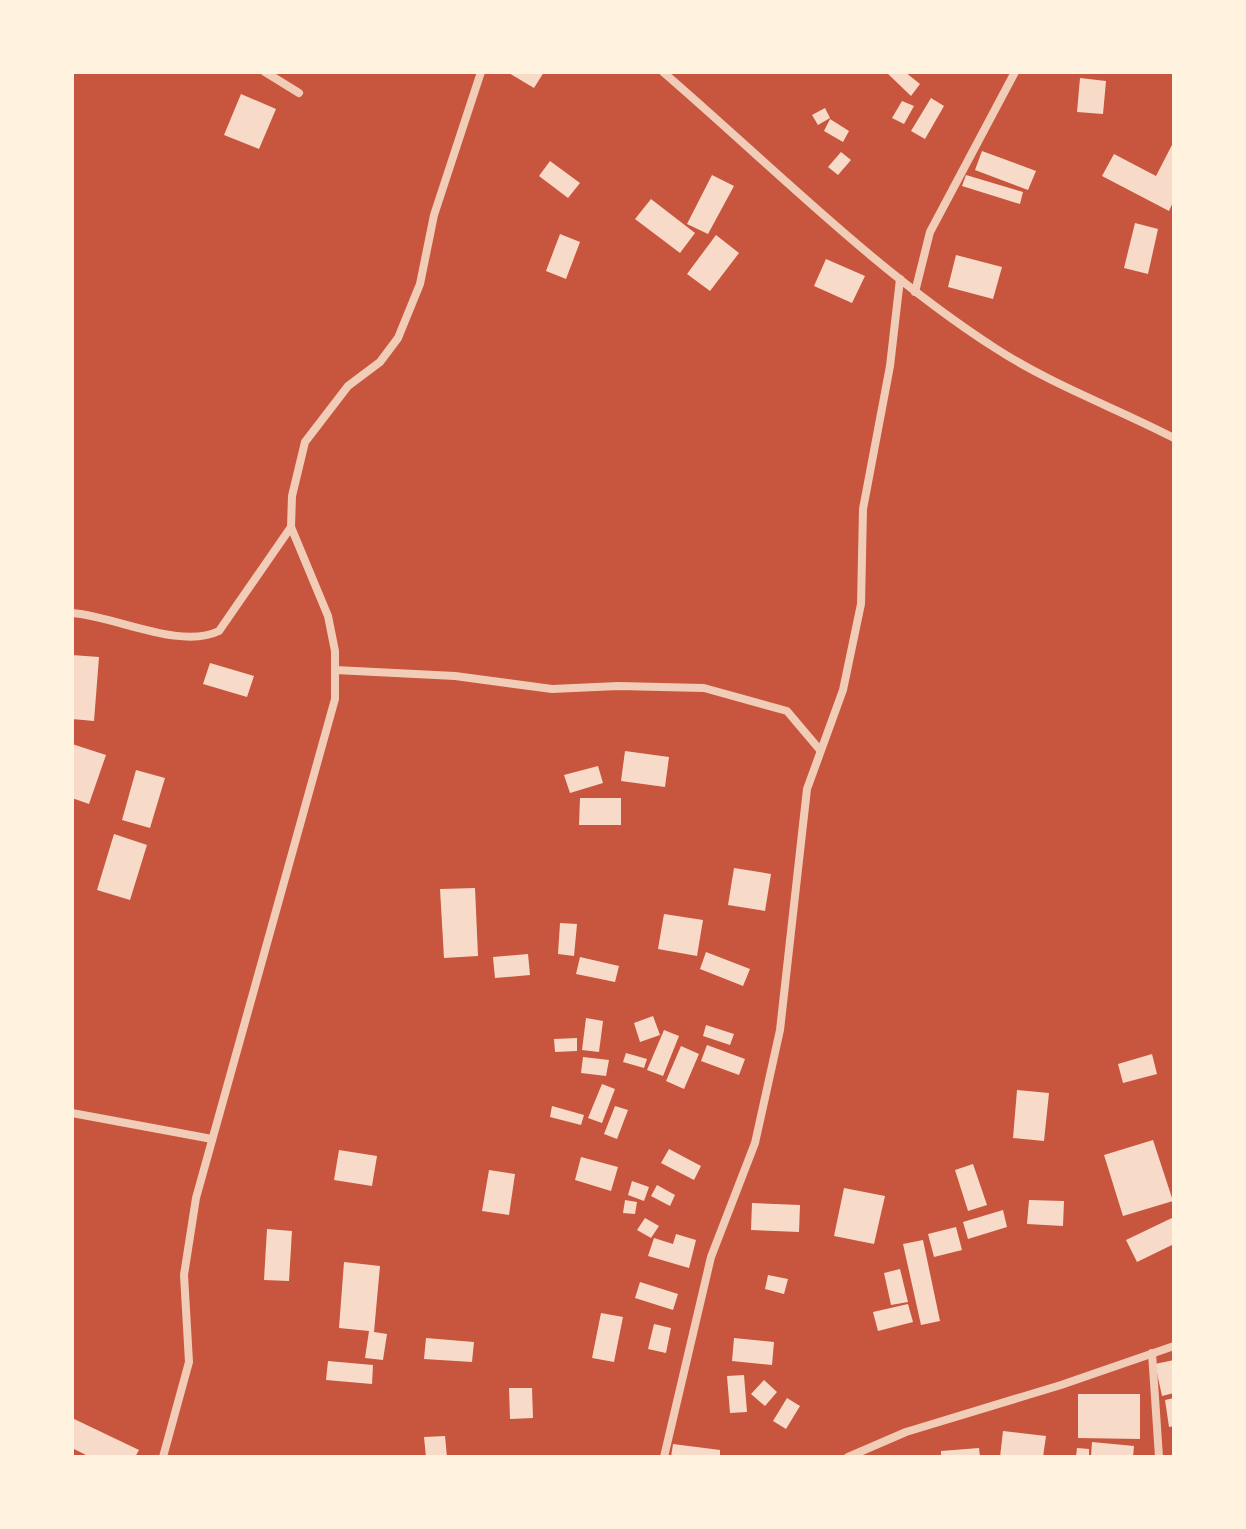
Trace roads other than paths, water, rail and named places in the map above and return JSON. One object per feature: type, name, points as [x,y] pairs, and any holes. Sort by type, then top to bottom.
[{"type":"street","points":[[265,72],[299,93]]},
{"type":"street","points":[[163,1457],[189,1362],[184,1275],[196,1198],[335,699],[335,670],[328,616],[291,527],[292,496],[305,442],[348,386],[380,362],[398,338],[420,284],[434,215],[481,72]]},
{"type":"street","points":[[663,72],[915,292],[995,348],[1062,388],[1174,438]]},
{"type":"street","points":[[915,292],[930,232],[1015,72]]},
{"type":"street","points":[[664,1457],[711,1257],[755,1143],[780,1030],[807,789],[843,690],[861,604],[863,509],[890,366],[900,279]]},
{"type":"street","points":[[72,613],[168,634],[207,637],[219,631],[291,527]]},
{"type":"street","points":[[335,670],[455,676],[552,689],[704,688],[787,711],[820,750]]},
{"type":"street","points":[[72,1113],[212,1139]]},
{"type":"street","points":[[848,1457],[906,1432],[1061,1385],[1174,1346]]},
{"type":"street","points":[[1152,1353],[1159,1457]]}]
